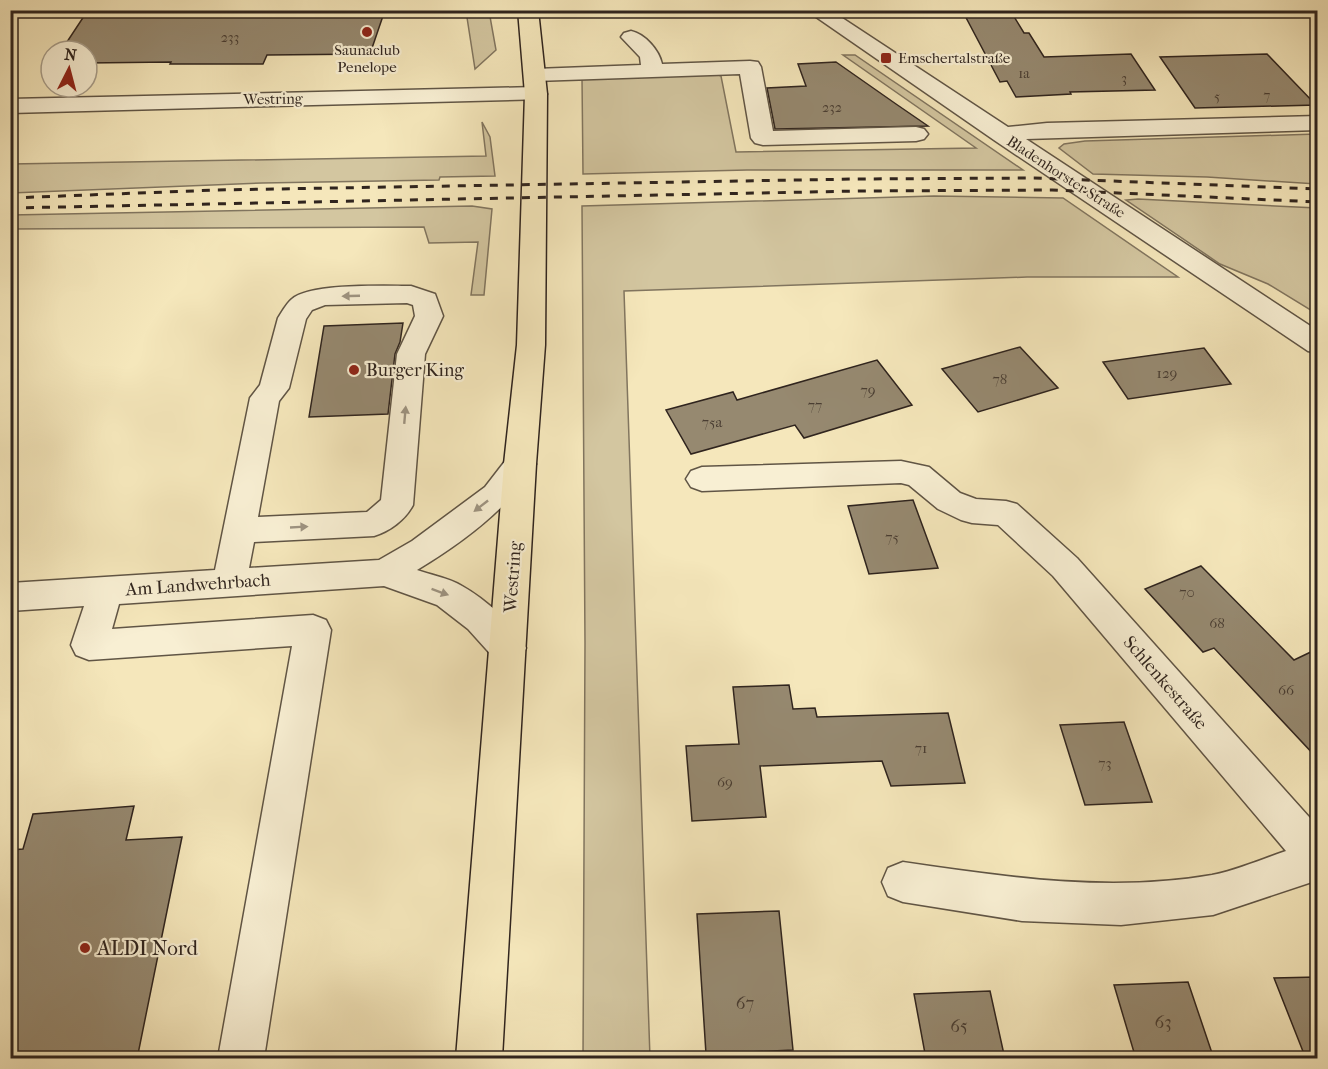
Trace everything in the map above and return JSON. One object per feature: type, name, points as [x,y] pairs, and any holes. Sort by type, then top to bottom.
[{"type":"main road","name":"Westring","points":[[479,1059],[520,464],[531,345],[535,85],[528,10]]},
{"type":"street","name":"Bladenhorster Straße","points":[[816,10],[1317,344]]},
{"type":"street","points":[[631,37],[650,55],[653,70]]},
{"type":"street","points":[[535,85],[653,70],[750,68],[763,138],[916,134]]},
{"type":"street","name":"Westring","points":[[10,106],[535,85]]},
{"type":"street","points":[[1002,135],[1047,130],[1317,123]]},
{"type":"street","points":[[229,584],[265,398],[274,388],[292,318],[302,304],[323,297],[411,294],[425,300],[429,316],[411,354],[397,505],[374,524],[241,530]]},
{"type":"street","name":"Am Landwehrbach","points":[[384,573],[424,550],[496,495],[520,464]]},
{"type":"street","name":"Schlenkestraße","points":[[702,479],[901,472],[918,475],[949,501],[972,510],[1006,513],[1065,567],[1317,859],[1214,895],[1121,904],[1022,900],[903,882]]},
{"type":"street","name":"Am Landwehrbach","points":[[10,597],[384,573],[449,596],[480,619],[508,648]]},
{"type":"street","points":[[106,591],[90,645],[313,630],[241,1059]]},
{"type":"shaded area","points":[[466,11],[489,11],[496,50],[475,69]]},
{"type":"shaded area","points":[[843,55],[855,55],[1023,170],[747,170],[583,174],[582,78],[713,73],[721,76],[736,152],[976,148]]},
{"type":"shaded area","points":[[482,122],[490,137],[495,176],[440,177],[439,180],[262,183],[11,193],[11,164],[486,156]]},
{"type":"shaded area","points":[[1317,134],[1317,184],[1207,177],[1093,174],[1059,148],[1064,144],[1085,141]]},
{"type":"shaded area","points":[[934,196],[1063,198],[1178,277],[1027,277],[624,291],[650,1058],[583,1058],[585,643],[582,206]]},
{"type":"shaded area","points":[[1126,200],[1317,208],[1317,314],[1268,284],[1220,264]]},
{"type":"shaded area","points":[[472,206],[492,209],[484,295],[471,295],[478,242],[429,243],[424,227],[10,229],[11,215]]},
{"type":"building","points":[[88,10],[385,10],[370,54],[267,55],[263,64],[99,63],[99,39],[69,39]]},
{"type":"building","points":[[962,10],[1010,10],[1024,33],[1029,33],[1044,57],[1131,54],[1155,90],[1070,92],[1071,94],[1016,97],[1007,81],[1000,82]]},
{"type":"building","points":[[1267,54],[1316,105],[1195,108],[1160,57]]},
{"type":"building","points":[[836,62],[928,126],[775,129],[767,88],[806,86],[798,64]]},
{"type":"building","name":"Burger King","points":[[403,323],[400,342],[395,354],[388,414],[309,417],[324,326]]},
{"type":"building","points":[[1020,347],[1058,388],[978,412],[942,369]]},
{"type":"building","points":[[1204,348],[1231,384],[1128,399],[1103,362]]},
{"type":"building","points":[[877,360],[912,405],[804,438],[795,425],[691,454],[666,410],[733,392],[737,400]]},
{"type":"building","points":[[913,500],[938,568],[869,574],[848,506]]},
{"type":"building","points":[[1201,566],[1294,660],[1317,649],[1317,758],[1214,648],[1203,652],[1145,589]]},
{"type":"building","points":[[789,685],[793,709],[815,708],[817,717],[948,713],[965,783],[891,786],[882,761],[760,766],[766,817],[692,821],[686,746],[739,744],[733,687]]},
{"type":"building","points":[[1124,722],[1152,802],[1085,805],[1060,725]]},
{"type":"building","name":"ALDI Nord","points":[[134,806],[126,840],[182,837],[137,1059],[10,1059],[10,850],[23,849],[33,814]]},
{"type":"building","points":[[779,911],[793,1050],[706,1054],[697,914]]},
{"type":"building","points":[[1317,977],[1317,1059],[1306,1059],[1274,978]]},
{"type":"building","points":[[1188,982],[1214,1059],[1136,1059],[1114,985]]},
{"type":"building","points":[[990,991],[1005,1059],[926,1059],[914,994]]},
{"type":"railway","points":[[10,198],[217,190],[856,179],[1034,178],[1318,189]]},
{"type":"railway","points":[[10,208],[859,191],[1052,190],[1318,202]]},
{"type":"place","name":"Saunaclub Penelope","points":[[367,32]]},
{"type":"place","name":"Emschertalstraße","points":[[886,58]]},
{"type":"place","name":"Burger King","points":[[354,370]]},
{"type":"place","name":"ALDI Nord","points":[[85,948]]}]
